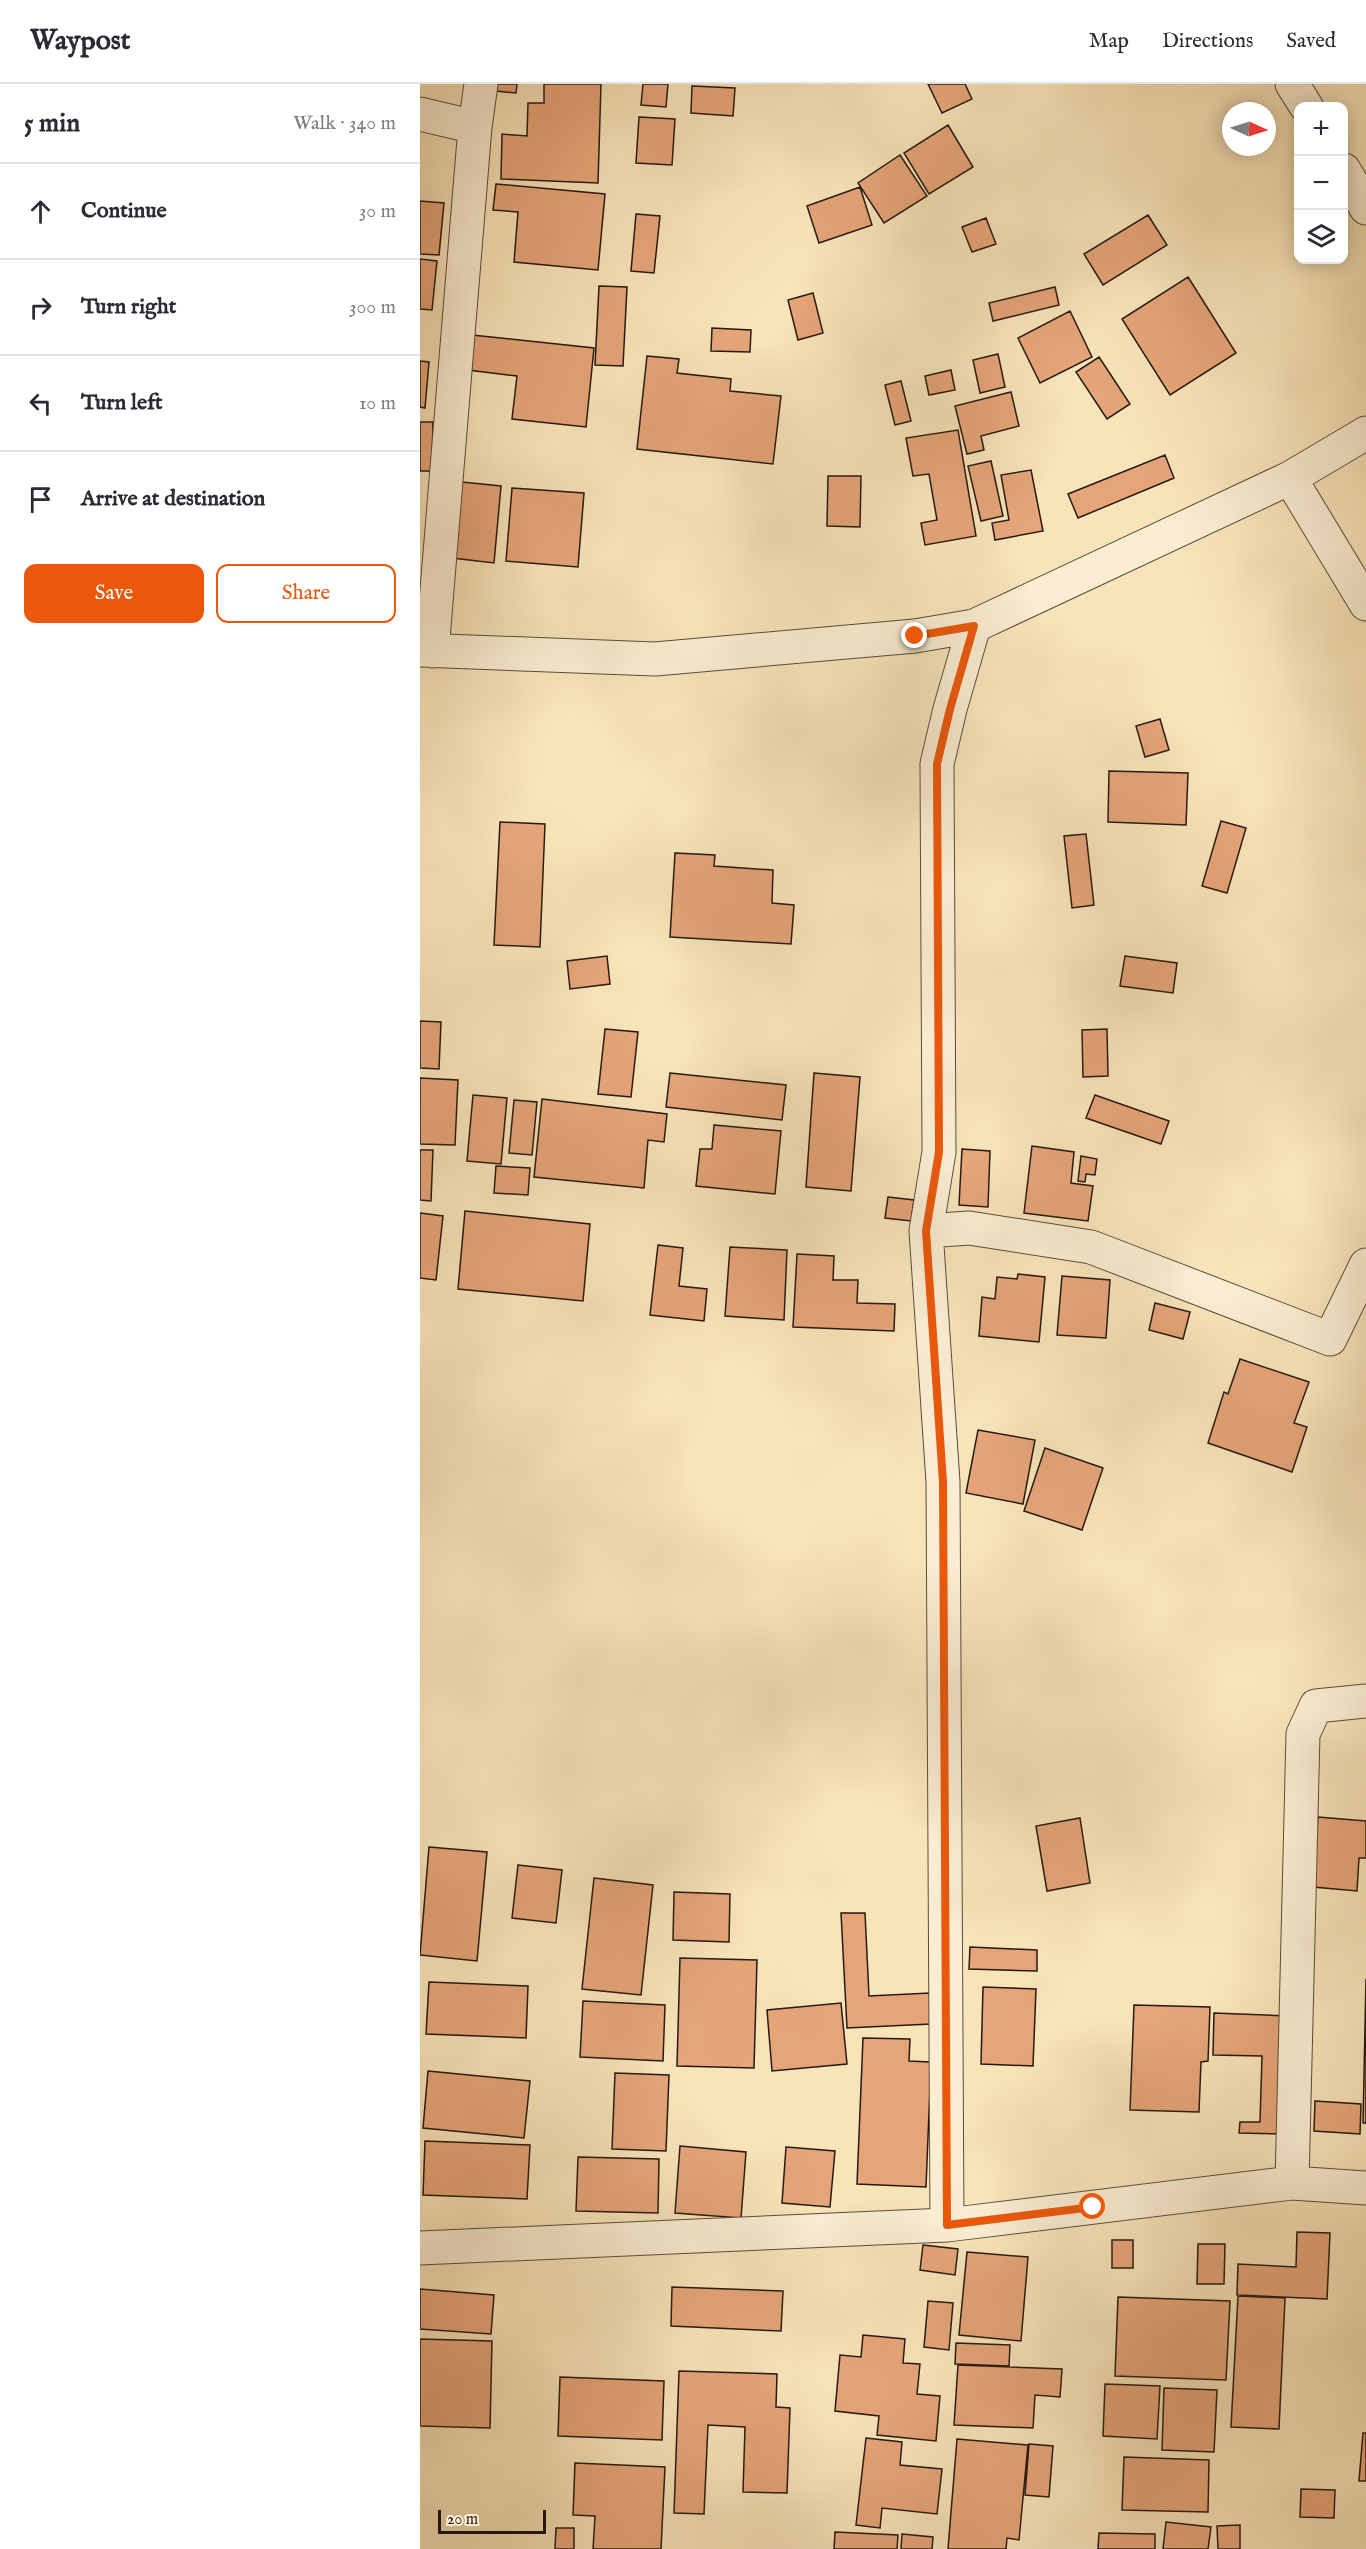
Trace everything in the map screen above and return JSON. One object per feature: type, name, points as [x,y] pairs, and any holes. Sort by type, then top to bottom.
[{"type":"street","points":[[481,84],[475,127],[426,651],[655,659],[915,636],[974,626],[1290,478],[1366,433]]},
{"type":"street","points":[[1292,84],[1303,102]]},
{"type":"street","points":[[420,114],[475,127]]},
{"type":"street","points":[[1348,177],[1366,207]]},
{"type":"street","points":[[1290,478],[1366,604]]},
{"type":"street","points":[[947,2225],[943,1482],[926,1231],[939,1152],[937,764],[974,626]]},
{"type":"street","points":[[926,1231],[969,1228],[1091,1247],[1330,1339],[1366,1265]]},
{"type":"street","points":[[1292,2183],[1303,1734],[1316,1706],[1366,1701]]},
{"type":"street","points":[[420,2248],[947,2225],[1292,2183],[1366,2188]]},
{"type":"building","points":[[497,84],[517,84],[516,93],[496,91]]},
{"type":"building","points":[[544,84],[601,84],[598,183],[501,179],[502,134],[527,136],[528,103],[544,103]]},
{"type":"building","points":[[643,84],[668,84],[666,107],[641,105]]},
{"type":"building","points":[[928,84],[965,84],[972,99],[942,113]]},
{"type":"building","points":[[692,86],[735,88],[733,116],[691,113]]},
{"type":"building","points":[[639,117],[675,119],[672,165],[636,163]]},
{"type":"building","points":[[948,125],[973,167],[929,194],[904,153]]},
{"type":"building","points":[[900,155],[927,196],[884,223],[858,183]]},
{"type":"building","points":[[496,184],[605,194],[598,270],[514,262],[518,212],[493,210]]},
{"type":"building","points":[[860,187],[872,225],[819,243],[807,206]]},
{"type":"building","points":[[420,201],[444,203],[439,255],[420,254]]},
{"type":"building","points":[[636,214],[660,216],[654,273],[631,271]]},
{"type":"building","points":[[1148,215],[1167,245],[1103,285],[1084,254]]},
{"type":"building","points":[[986,218],[996,244],[972,252],[962,227]]},
{"type":"building","points":[[420,259],[437,261],[432,310],[420,309]]},
{"type":"building","points":[[1188,277],[1236,353],[1170,395],[1122,319]]},
{"type":"building","points":[[599,286],[627,287],[623,366],[595,365]]},
{"type":"building","points":[[1055,287],[1059,305],[993,321],[989,303]]},
{"type":"building","points":[[813,293],[823,333],[798,340],[788,300]]},
{"type":"building","points":[[1070,311],[1092,357],[1040,383],[1018,338]]},
{"type":"building","points":[[712,328],[751,330],[750,352],[711,351]]},
{"type":"building","points":[[472,335],[594,348],[586,427],[512,419],[517,376],[468,370]]},
{"type":"building","points":[[998,354],[1005,387],[980,393],[973,360]]},
{"type":"building","points":[[647,356],[679,359],[677,373],[731,379],[730,391],[781,396],[773,464],[637,449]]},
{"type":"building","points":[[1099,357],[1130,404],[1107,419],[1076,372]]},
{"type":"building","points":[[420,361],[429,362],[425,408],[420,407]]},
{"type":"building","points":[[951,370],[955,390],[929,395],[925,376]]},
{"type":"building","points":[[901,381],[911,421],[895,425],[885,385]]},
{"type":"building","points":[[1011,392],[1019,426],[981,436],[984,450],[967,454],[955,406]]},
{"type":"building","points":[[420,422],[433,422],[432,471],[420,471]]},
{"type":"building","points":[[958,430],[976,536],[925,545],[921,523],[937,520],[929,474],[913,476],[906,438]]},
{"type":"building","points":[[1165,455],[1174,478],[1078,518],[1068,494]]},
{"type":"building","points":[[991,461],[1003,516],[981,521],[968,466]]},
{"type":"building","points":[[1031,470],[1043,531],[995,540],[992,523],[1009,520],[1001,475]]},
{"type":"building","points":[[828,476],[861,476],[860,527],[827,526]]},
{"type":"building","points":[[452,481],[501,486],[494,563],[444,557]]},
{"type":"building","points":[[512,488],[584,493],[578,567],[506,561]]},
{"type":"building","points":[[1160,719],[1169,750],[1145,757],[1136,726]]},
{"type":"building","points":[[1109,771],[1188,773],[1186,825],[1108,822]]},
{"type":"building","points":[[1221,821],[1246,828],[1227,893],[1202,886]]},
{"type":"building","points":[[500,822],[545,824],[540,947],[494,945]]},
{"type":"building","points":[[1086,834],[1094,905],[1072,908],[1064,836]]},
{"type":"building","points":[[675,853],[715,855],[714,866],[773,870],[772,903],[794,905],[791,944],[670,937]]},
{"type":"building","points":[[607,956],[610,984],[570,989],[567,961]]},
{"type":"building","points":[[1125,956],[1177,963],[1173,993],[1120,986]]},
{"type":"building","points":[[420,1021],[441,1022],[439,1069],[420,1068]]},
{"type":"building","points":[[605,1029],[638,1032],[631,1097],[598,1094]]},
{"type":"building","points":[[1107,1029],[1108,1076],[1083,1077],[1082,1030]]},
{"type":"building","points":[[670,1073],[786,1085],[782,1120],[666,1107]]},
{"type":"building","points":[[814,1073],[860,1077],[851,1191],[806,1187]]},
{"type":"building","points":[[420,1078],[458,1080],[455,1145],[420,1144]]},
{"type":"building","points":[[473,1095],[507,1098],[501,1164],[467,1161]]},
{"type":"building","points":[[1095,1095],[1169,1121],[1161,1144],[1086,1118]]},
{"type":"building","points":[[542,1099],[667,1114],[664,1142],[648,1140],[644,1188],[534,1177]]},
{"type":"building","points":[[514,1100],[537,1102],[532,1155],[509,1153]]},
{"type":"building","points":[[714,1125],[781,1131],[775,1194],[696,1186],[700,1149],[712,1149]]},
{"type":"building","points":[[1032,1146],[1074,1152],[1071,1183],[1093,1186],[1088,1221],[1024,1213]]},
{"type":"building","points":[[962,1149],[990,1151],[988,1207],[959,1205]]},
{"type":"building","points":[[420,1150],[433,1150],[431,1201],[420,1200]]},
{"type":"building","points":[[1081,1156],[1097,1159],[1095,1175],[1086,1174],[1085,1182],[1078,1181]]},
{"type":"building","points":[[496,1166],[530,1168],[528,1195],[494,1193]]},
{"type":"building","points":[[888,1197],[914,1200],[911,1221],[885,1218]]},
{"type":"building","points":[[465,1211],[590,1224],[583,1301],[458,1289]]},
{"type":"building","points":[[420,1213],[443,1216],[436,1280],[420,1278]]},
{"type":"building","points":[[658,1245],[683,1248],[679,1286],[707,1289],[704,1321],[650,1315]]},
{"type":"building","points":[[730,1247],[787,1250],[784,1320],[725,1316]]},
{"type":"building","points":[[797,1254],[834,1256],[833,1280],[858,1280],[857,1303],[895,1304],[894,1331],[793,1327]]},
{"type":"building","points":[[1018,1274],[1045,1277],[1039,1342],[979,1336],[982,1297],[995,1299],[997,1277],[1017,1279]]},
{"type":"building","points":[[1062,1276],[1110,1280],[1106,1338],[1057,1335]]},
{"type":"building","points":[[1155,1303],[1190,1312],[1183,1339],[1149,1330]]},
{"type":"building","points":[[1240,1359],[1309,1382],[1294,1423],[1307,1427],[1292,1472],[1208,1443],[1224,1392],[1228,1394]]},
{"type":"building","points":[[978,1430],[1035,1440],[1023,1504],[966,1493]]},
{"type":"building","points":[[1045,1448],[1103,1468],[1082,1530],[1024,1511]]},
{"type":"building","points":[[1318,1817],[1366,1821],[1366,1858],[1359,1858],[1357,1891],[1313,1887]]},
{"type":"building","points":[[1080,1818],[1090,1883],[1047,1891],[1036,1826]]},
{"type":"building","points":[[429,1847],[487,1852],[477,1961],[420,1955]]},
{"type":"building","points":[[518,1865],[562,1870],[556,1923],[512,1918]]},
{"type":"building","points":[[594,1878],[653,1885],[641,1995],[582,1989]]},
{"type":"building","points":[[674,1892],[730,1894],[729,1942],[673,1940]]},
{"type":"building","points":[[841,1913],[865,1913],[869,1996],[930,1993],[931,2024],[847,2028]]},
{"type":"building","points":[[970,1947],[1037,1950],[1037,1971],[969,1969]]},
{"type":"building","points":[[680,1958],[757,1960],[754,2068],[677,2066]]},
{"type":"building","points":[[1366,1979],[1366,2123],[1363,2123]]},
{"type":"building","points":[[429,1982],[528,1986],[526,2038],[426,2034]]},
{"type":"building","points":[[983,1987],[1036,1989],[1033,2066],[981,2064]]},
{"type":"building","points":[[583,2001],[665,2005],[663,2061],[580,2057]]},
{"type":"building","points":[[841,2003],[847,2064],[772,2071],[767,2010]]},
{"type":"building","points":[[1134,2005],[1210,2007],[1208,2061],[1201,2062],[1199,2112],[1130,2110]]},
{"type":"building","points":[[1214,2013],[1288,2016],[1284,2134],[1239,2133],[1240,2122],[1260,2122],[1262,2056],[1213,2055]]},
{"type":"building","points":[[863,2038],[910,2039],[909,2061],[931,2062],[926,2187],[857,2184]]},
{"type":"building","points":[[428,2071],[530,2081],[524,2138],[423,2128]]},
{"type":"building","points":[[615,2073],[669,2075],[666,2151],[612,2149]]},
{"type":"building","points":[[1315,2101],[1361,2104],[1360,2134],[1314,2131]]},
{"type":"building","points":[[425,2141],[530,2145],[527,2199],[423,2195]]},
{"type":"building","points":[[680,2146],[746,2152],[741,2218],[675,2213]]},
{"type":"building","points":[[786,2147],[835,2151],[830,2207],[782,2203]]},
{"type":"building","points":[[578,2157],[659,2159],[658,2213],[576,2211]]},
{"type":"building","points":[[1297,2232],[1330,2233],[1327,2299],[1237,2295],[1238,2264],[1296,2267]]},
{"type":"building","points":[[1112,2240],[1133,2240],[1133,2268],[1112,2268]]},
{"type":"building","points":[[1198,2244],[1225,2244],[1224,2284],[1197,2284]]},
{"type":"building","points":[[923,2245],[958,2249],[955,2275],[920,2270]]},
{"type":"building","points":[[967,2252],[1028,2257],[1021,2341],[959,2335]]},
{"type":"building","points":[[672,2287],[783,2291],[781,2331],[671,2326]]},
{"type":"building","points":[[420,2289],[494,2295],[491,2334],[420,2329]]},
{"type":"building","points":[[1238,2296],[1285,2298],[1279,2429],[1231,2427]]},
{"type":"building","points":[[1118,2297],[1230,2301],[1226,2380],[1115,2376]]},
{"type":"building","points":[[928,2301],[953,2303],[949,2350],[924,2347]]},
{"type":"building","points":[[863,2335],[905,2339],[903,2363],[920,2364],[917,2394],[940,2396],[936,2441],[877,2435],[879,2416],[835,2411],[840,2355],[861,2357]]},
{"type":"building","points":[[420,2339],[492,2341],[490,2428],[420,2426]]},
{"type":"building","points":[[956,2343],[1010,2345],[1009,2366],[955,2364]]},
{"type":"building","points":[[958,2365],[1062,2369],[1060,2397],[1035,2395],[1033,2428],[954,2425]]},
{"type":"building","points":[[679,2371],[777,2374],[776,2407],[790,2408],[787,2493],[743,2492],[745,2427],[708,2425],[704,2514],[674,2513]]},
{"type":"building","points":[[560,2377],[664,2381],[662,2440],[558,2436]]},
{"type":"building","points":[[1105,2384],[1160,2386],[1157,2439],[1103,2436]]},
{"type":"building","points":[[1164,2388],[1217,2390],[1214,2452],[1162,2450]]},
{"type":"building","points":[[1363,2433],[1366,2433],[1366,2481],[1359,2481]]},
{"type":"building","points":[[866,2438],[902,2442],[900,2465],[942,2469],[937,2514],[882,2508],[880,2528],[856,2525]]},
{"type":"building","points":[[957,2439],[1028,2445],[1019,2540],[1007,2538],[1006,2549],[948,2549]]},
{"type":"building","points":[[1029,2444],[1053,2446],[1049,2497],[1025,2495]]},
{"type":"building","points":[[1124,2457],[1209,2460],[1208,2512],[1122,2510]]},
{"type":"building","points":[[575,2463],[665,2467],[661,2549],[593,2549],[595,2516],[573,2515]]},
{"type":"building","points":[[1301,2489],[1335,2490],[1334,2518],[1300,2517]]},
{"type":"building","points":[[1166,2522],[1211,2527],[1208,2549],[1163,2549]]},
{"type":"building","points":[[1240,2525],[1240,2549],[1218,2549],[1217,2526]]},
{"type":"building","points":[[556,2528],[574,2528],[574,2549],[555,2549]]},
{"type":"building","points":[[835,2532],[898,2535],[897,2549],[834,2549]]},
{"type":"building","points":[[1099,2533],[1155,2534],[1155,2549],[1098,2549]]},
{"type":"building","points":[[902,2534],[933,2537],[932,2549],[901,2549]]},
{"type":"route","points":[[915,636],[974,626],[937,764],[939,1152],[926,1231],[943,1482],[947,2225],[1093,2207]]}]
